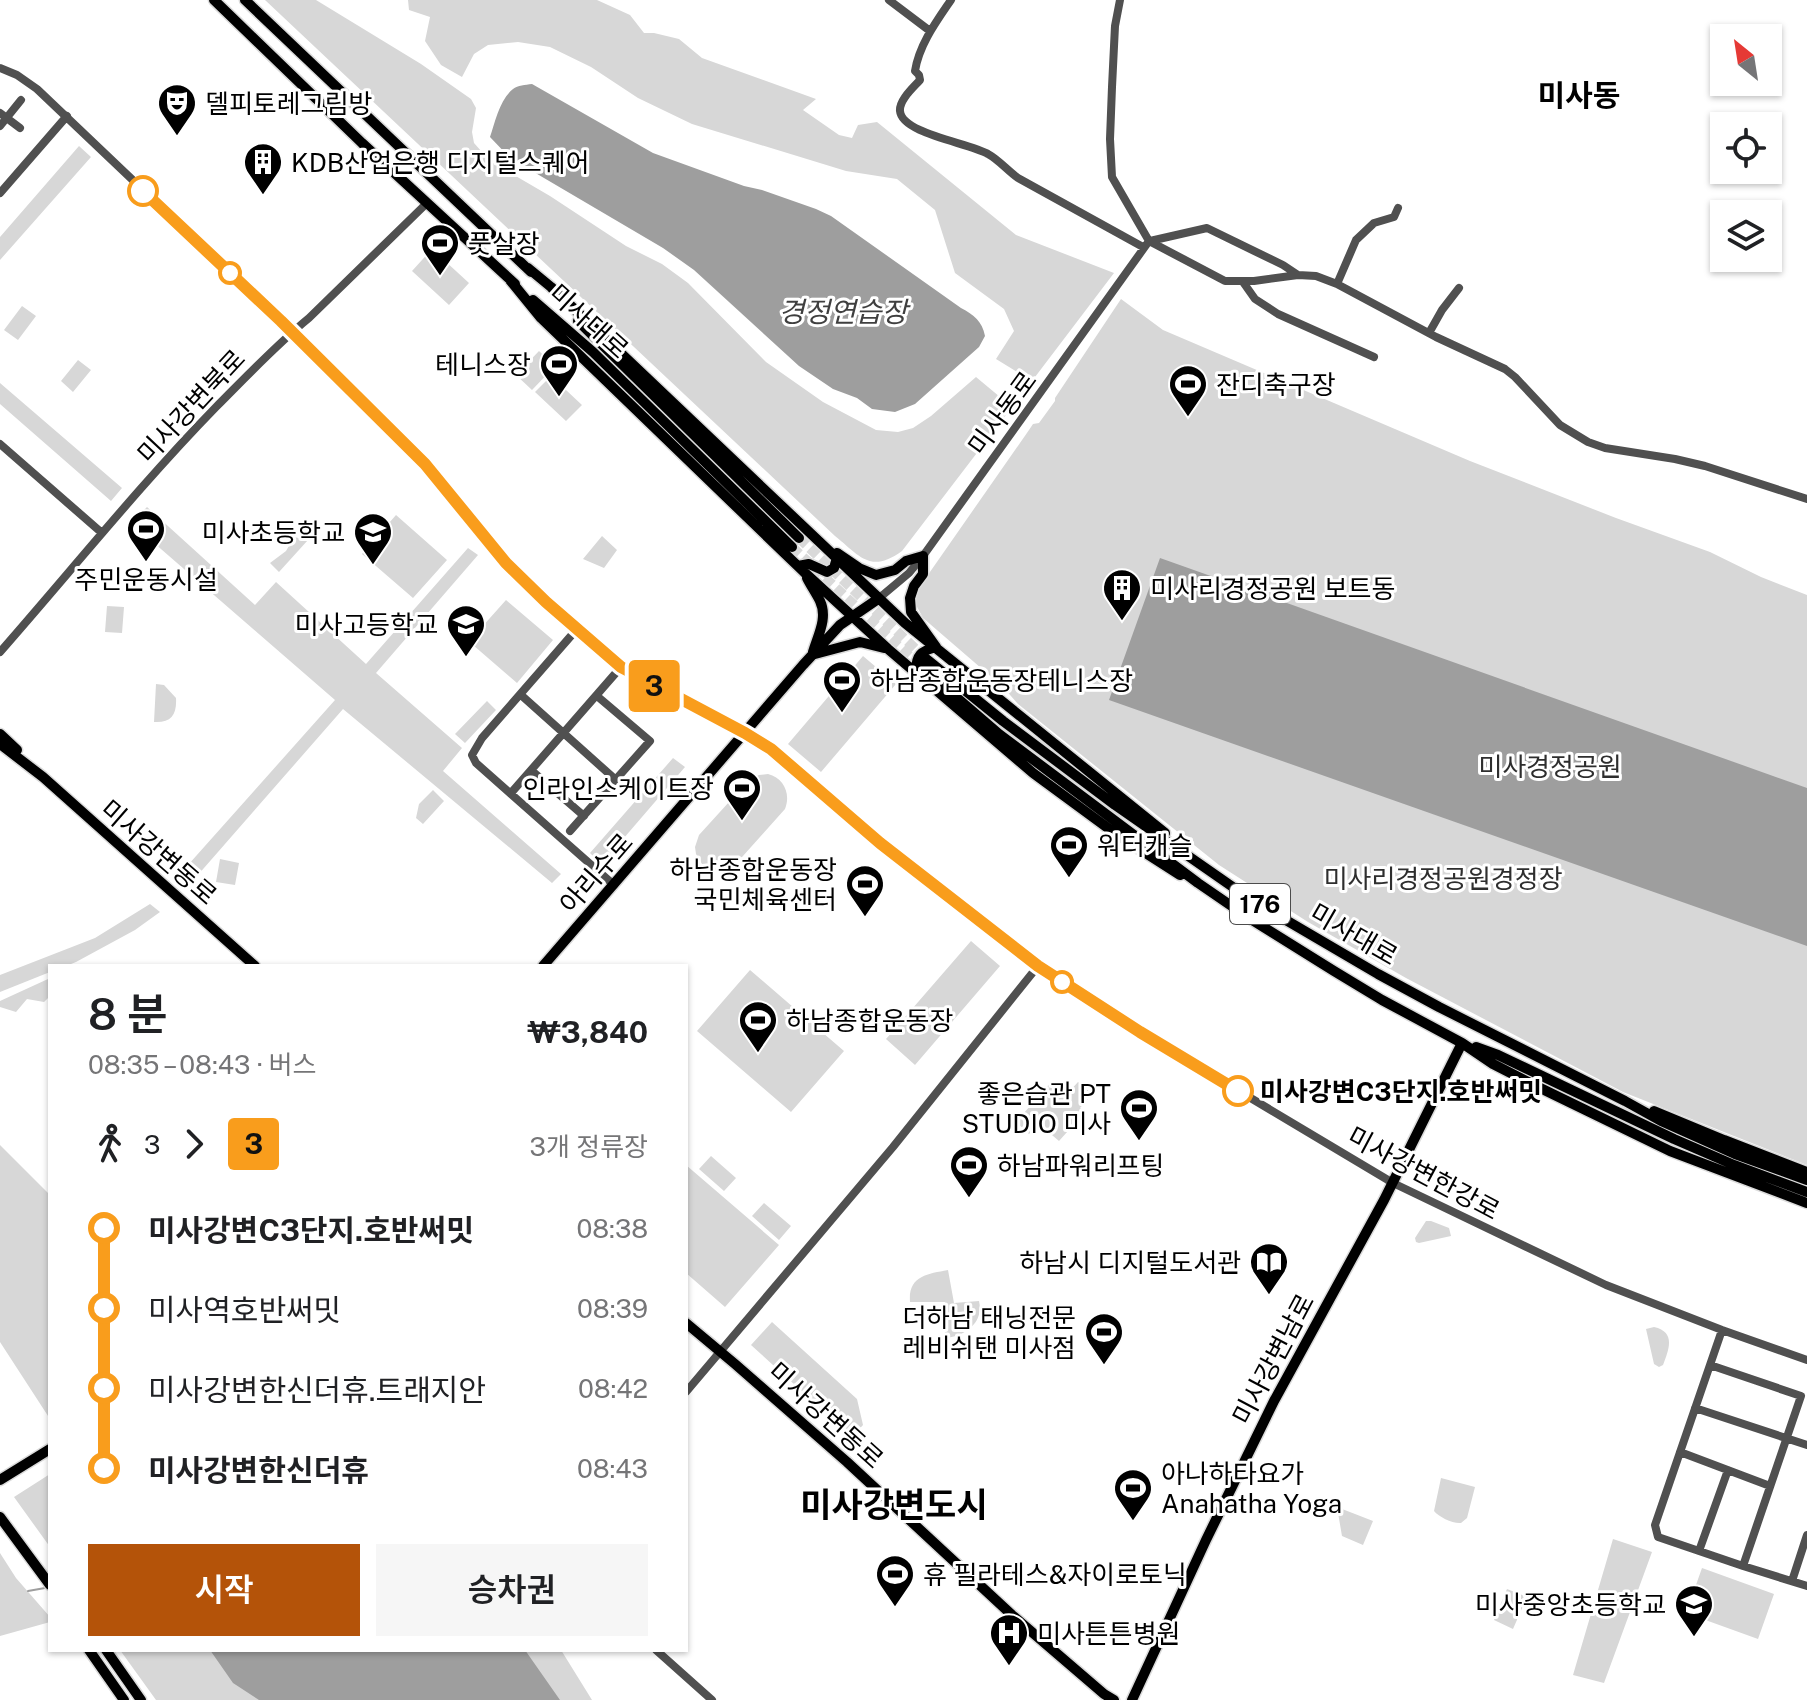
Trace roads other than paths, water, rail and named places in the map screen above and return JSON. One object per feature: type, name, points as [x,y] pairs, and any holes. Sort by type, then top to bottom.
[{"type":"main road","name":"미사대로","points":[[214,0],[427,203],[593,352],[795,542],[671,411],[605,350],[528,268],[245,0]]},
{"type":"main road","points":[[528,268],[905,623],[1209,871]]},
{"type":"main road","points":[[510,280],[541,318],[888,649]]},
{"type":"main road","points":[[825,546],[876,575],[895,570],[906,561],[923,556],[923,574],[910,598],[911,612],[936,647]]},
{"type":"main road","points":[[801,569],[809,564],[827,572],[834,568],[837,558]]},
{"type":"main road","points":[[801,569],[824,612],[813,654]]},
{"type":"main road","name":"아리수로","points":[[545,964],[813,654],[840,625],[878,599]]},
{"type":"main road","points":[[813,654],[860,642],[888,649],[920,666]]},
{"type":"main road","points":[[920,666],[916,661],[918,656],[936,647]]},
{"type":"main road","name":"미사대로","points":[[920,666],[1250,899],[1378,974],[1473,1026],[1673,1127],[1807,1180]]},
{"type":"main road","name":"미사대로","points":[[920,666],[1033,773],[1175,874],[1198,883],[1334,971],[1462,1043],[1493,1064],[1670,1151],[1807,1203]]},
{"type":"main road","points":[[0,734],[34,770]]},
{"type":"main road","points":[[0,744],[34,770]]},
{"type":"main road","points":[[0,751],[34,770]]},
{"type":"main road","name":"미사강변동로","points":[[34,770],[253,964]]},
{"type":"main road","name":"미사대로","points":[[1462,1043],[1498,1055],[1734,1165],[1807,1192]]},
{"type":"main road","name":"미사강변남로","points":[[1132,1700],[1274,1401],[1393,1183],[1462,1043]]},
{"type":"main road","name":"미사대로","points":[[1625,1101],[1807,1172]]},
{"type":"main road","name":"미사강변동로","points":[[688,1325],[847,1462],[1012,1615],[1114,1700]]},
{"type":"main road","points":[[0,1480],[48,1450]]},
{"type":"main road","points":[[0,1517],[48,1582]]},
{"type":"main road","points":[[90,1652],[124,1700]]},
{"type":"main road","points":[[107,1652],[141,1700]]},
{"type":"street","points":[[889,0],[930,31]]},
{"type":"street","points":[[951,0],[930,31],[915,68],[920,80],[900,107],[904,121],[990,155],[1018,178],[1225,281],[1243,282],[1298,275],[1316,276],[1337,284],[1515,377],[1560,425],[1588,442],[1605,448],[1705,466],[1807,499]]},
{"type":"street","points":[[1120,0],[1115,26],[1112,91],[1112,177],[1146,244]]},
{"type":"street","name":"미사강변한강로","points":[[0,68],[37,89],[67,116],[292,332],[425,464],[506,563],[577,629],[621,667],[771,749],[880,843],[1038,966],[1140,1032],[1393,1183],[1606,1285],[1807,1360]]},
{"type":"street","points":[[0,126],[4,115],[21,100]]},
{"type":"street","points":[[4,115],[20,128]]},
{"type":"street","points":[[0,193],[67,116]]},
{"type":"street","points":[[0,174],[9,182]]},
{"type":"street","name":"미사강변북로","points":[[0,652],[193,431],[427,203]]},
{"type":"street","points":[[1337,284],[1356,240],[1374,223],[1394,217],[1398,208]]},
{"type":"street","points":[[1146,244],[1207,228],[1298,275]]},
{"type":"street","name":"미사동로","points":[[878,599],[909,573],[923,556],[1146,244]]},
{"type":"street","points":[[1243,282],[1255,299],[1278,314],[1374,357]]},
{"type":"street","points":[[1429,333],[1459,288]]},
{"type":"street","points":[[0,444],[102,533]]},
{"type":"street","points":[[577,629],[482,738],[472,755],[476,763],[614,885]]},
{"type":"street","points":[[511,793],[621,667]]},
{"type":"street","points":[[521,695],[616,780]]},
{"type":"street","points":[[570,831],[650,741],[597,696]]},
{"type":"street","points":[[531,770],[584,816]]},
{"type":"street","points":[[688,1390],[893,1147],[1038,966]]},
{"type":"street","points":[[1722,1330],[1654,1529],[1658,1537],[1807,1586]]},
{"type":"street","points":[[1710,1365],[1801,1396],[1743,1566]]},
{"type":"street","points":[[1695,1408],[1807,1445]]},
{"type":"street","points":[[1680,1452],[1770,1486]]},
{"type":"street","points":[[1699,1551],[1728,1470]]},
{"type":"street","points":[[1792,1581],[1807,1535]]},
{"type":"street","points":[[658,1652],[712,1700]]},
{"type":"water","name":"경정연습장","points":[[532,84],[653,153],[831,216],[974,316],[985,336],[979,347],[915,404],[895,412],[872,409],[857,398],[833,389],[799,366],[694,270],[663,248],[510,158],[490,137],[498,111],[508,93],[517,87]]},
{"type":"water","points":[[1160,558],[1807,788],[1807,946],[1109,700]]},
{"type":"water","points":[[211,1652],[526,1652],[560,1700],[259,1700],[233,1683]]},
{"type":"waterway","points":[[28,1591],[45,1588]]},
{"type":"tunnel","points":[[799,538],[925,658]]},
{"type":"tunnel","points":[[792,547],[920,666]]},
{"type":"place","name":"델피토레그림방","points":[[177,137]]},
{"type":"place","name":"KDB산업은행 디지털스퀘어","points":[[263,196]]},
{"type":"place","name":"풋살장","points":[[440,277]]},
{"type":"place","name":"테니스장","points":[[559,398]]},
{"type":"place","name":"잔디축구장","points":[[1188,418]]},
{"type":"place","name":"주민운동시설","points":[[146,563]]},
{"type":"place","name":"미사초등학교","points":[[373,566]]},
{"type":"place","name":"미사리경정공원 보트동","points":[[1122,622]]},
{"type":"place","name":"미사고등학교","points":[[466,658]]},
{"type":"place","name":"하남종합운동장테니스장","points":[[842,714]]},
{"type":"place","name":"인라인스케이트장","points":[[742,822]]},
{"type":"place","name":"워터캐슬","points":[[1069,879]]},
{"type":"place","name":"하남종합운동장 국민체육센터","points":[[865,918]]},
{"type":"place","name":"하남종합운동장","points":[[758,1054]]},
{"type":"place","name":"미사강변C3단지.호반써밋","points":[[1238,1091]]},
{"type":"place","name":"좋은습관 PT STUDIO 미사","points":[[1139,1142]]},
{"type":"place","name":"하남파워리프팅","points":[[969,1199]]},
{"type":"place","name":"하남시 디지털도서관","points":[[1269,1296]]},
{"type":"place","name":"더하남 태닝전문 레비쉬탠 미사점","points":[[1104,1366]]},
{"type":"place","name":"아나하타요가 Anahatha Yoga","points":[[1133,1522]]},
{"type":"place","name":"휴 필라테스&자이로토닉","points":[[895,1608]]},
{"type":"place","name":"미사중앙초등학교","points":[[1694,1638]]},
{"type":"place","name":"미사튼튼병원","points":[[1009,1667]]},
{"type":"district","name":"미사동","points":[[1579,95]]},
{"type":"district","name":"미사강변도시","points":[[894,1505]]},
{"type":"park label","name":"미사경정공원","points":[[1550,766]]},
{"type":"park label","name":"미사리경정공원경정장","points":[[1443,878]]}]
